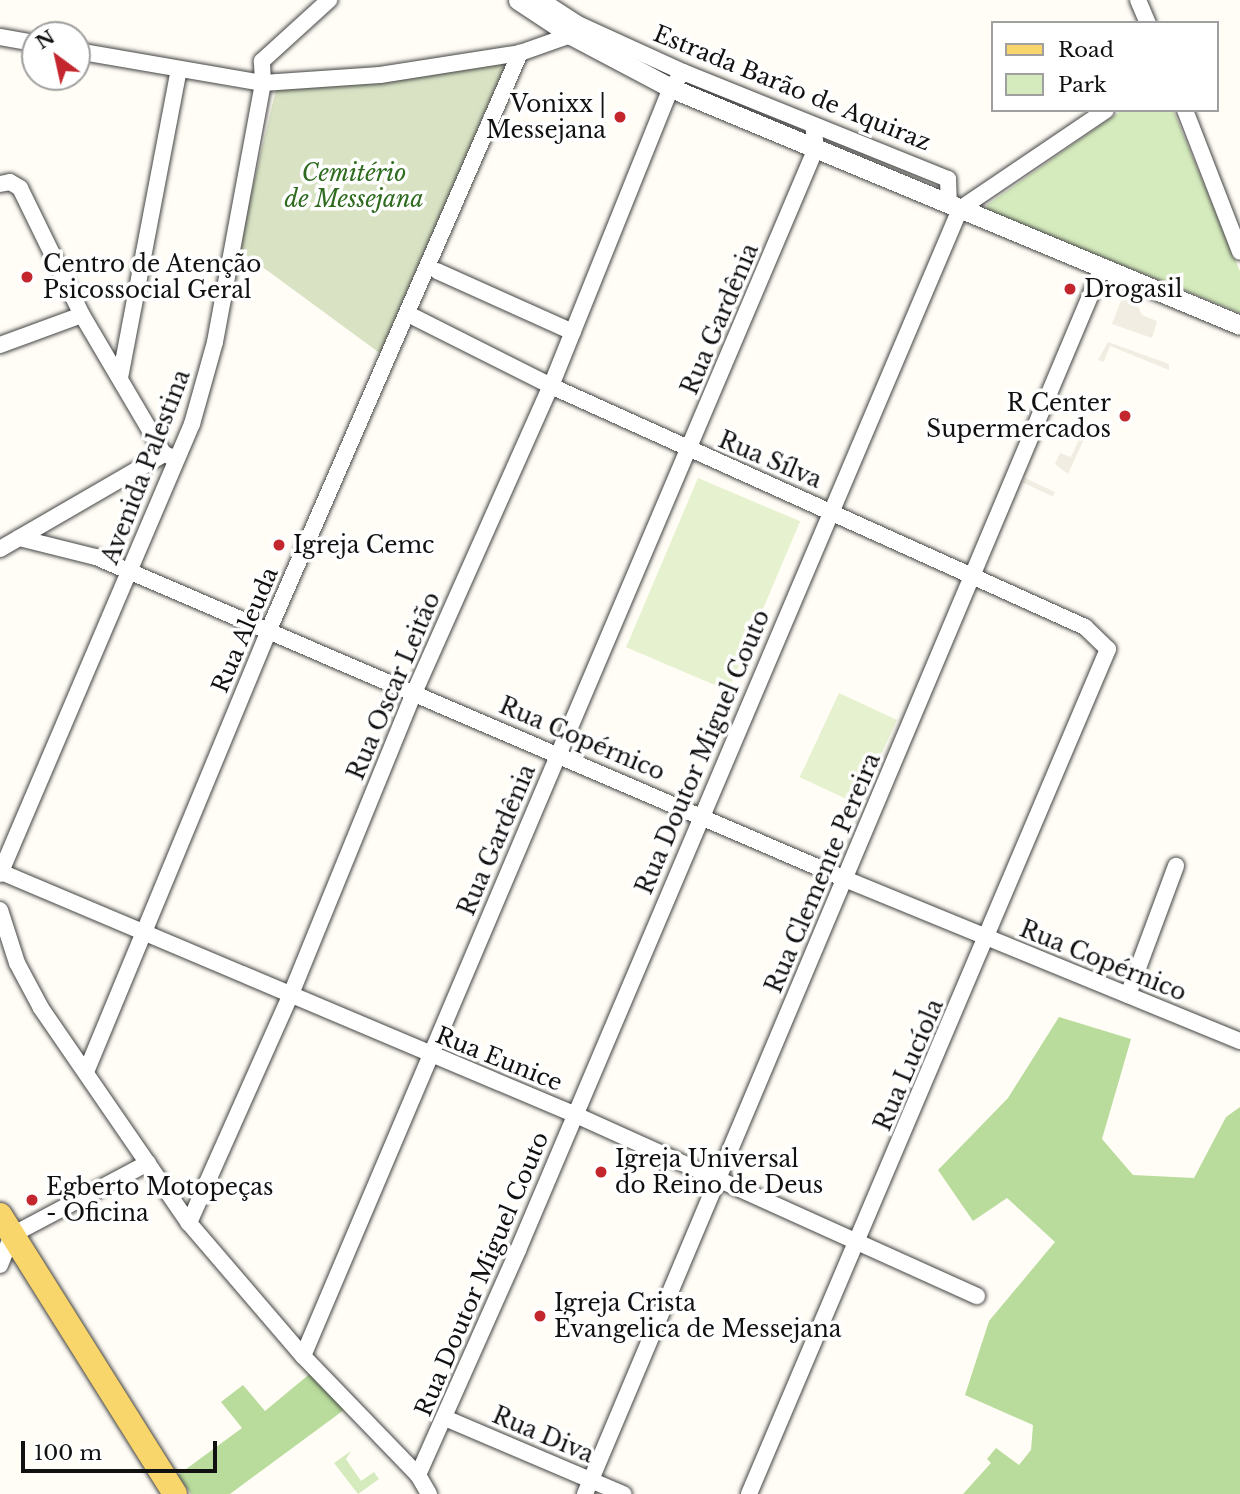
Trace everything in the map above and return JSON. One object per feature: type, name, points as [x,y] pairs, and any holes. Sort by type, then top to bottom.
[{"type":"main road","points":[[3,1243],[156,1494]]},
{"type":"main road","points":[[3,1243],[175,1494]]},
{"type":"street","name":"Avenida Palestina","points":[[0,874],[130,573],[215,342],[263,82],[262,61],[329,0]]},
{"type":"street","name":"Estrada Barão de Aquiraz","points":[[518,0],[543,1],[602,43],[760,125],[1101,270],[1240,325]]},
{"type":"street","name":"Estrada Barão de Aquiraz","points":[[518,0],[571,36],[602,43]]},
{"type":"street","points":[[1138,0],[1147,21]]},
{"type":"street","points":[[2,33],[21,39]]},
{"type":"street","points":[[91,54],[263,82],[380,75],[520,53],[571,36]]},
{"type":"street","name":"Rua Aleuda","points":[[86,1072],[145,935],[267,634],[520,53]]},
{"type":"street","points":[[120,377],[179,70]]},
{"type":"street","name":"Estrada Barão de Aquiraz","points":[[677,80],[753,100],[948,179],[954,207]]},
{"type":"street","name":"Rua Oscar Leitão","points":[[189,1223],[291,994],[414,693],[551,386],[677,80]]},
{"type":"street","points":[[753,100],[760,125]]},
{"type":"street","points":[[954,207],[1103,112]]},
{"type":"street","points":[[1186,112],[1240,252]]},
{"type":"street","points":[[813,125],[816,148]]},
{"type":"street","name":"Rua Gardênia","points":[[303,1356],[816,148]]},
{"type":"street","points":[[0,184],[15,183],[26,197],[82,315],[171,456],[0,549]]},
{"type":"street","name":"Rua Doutor Miguel Couto","points":[[418,1475],[576,1115],[700,815],[832,511],[954,207]]},
{"type":"street","name":"Rua Clemente Pereira","points":[[588,1488],[716,1178],[1101,270]]},
{"type":"street","points":[[437,271],[573,332]]},
{"type":"street","name":"Rua Sílva","points":[[408,314],[551,386],[689,450],[832,511],[1085,627],[1100,637],[1108,652]]},
{"type":"street","points":[[0,345],[82,315]]},
{"type":"street","name":"Rua Copérnico","points":[[19,538],[76,550],[267,634],[559,753],[986,939],[1240,1041]]},
{"type":"street","name":"Rua Lucíola","points":[[749,1494],[1108,652]]},
{"type":"street","points":[[1128,995],[1176,866]]},
{"type":"street","name":"Rua Eunice","points":[[0,874],[576,1115],[977,1296]]},
{"type":"street","points":[[0,909],[17,963],[41,1008],[189,1223],[303,1356],[418,1475],[429,1494]]},
{"type":"street","points":[[3,1243],[148,1163]]},
{"type":"street","name":"Rua Diva","points":[[445,1418],[588,1488],[623,1494]]},
{"type":"green space","name":"Cemitério de Messejana","points":[[522,57],[385,357],[238,249],[276,89],[380,83]]},
{"type":"green space","points":[[1119,112],[1174,112],[1240,271],[1240,313],[986,210],[987,205]]},
{"type":"green space","points":[[698,478],[800,521],[728,691],[626,647]]},
{"type":"green space","points":[[839,693],[897,720],[858,804],[800,777]]},
{"type":"green space","points":[[1059,1017],[1131,1039],[1102,1139],[1133,1175],[1194,1178],[1226,1117],[1240,1107],[1240,1494],[963,1494],[991,1463],[987,1459],[996,1448],[1019,1465],[1031,1450],[1033,1425],[965,1395],[989,1321],[1055,1242],[1007,1198],[973,1221],[938,1170],[1008,1098]]},
{"type":"green space","points":[[312,1372],[348,1407],[230,1494],[191,1494],[178,1475],[242,1428],[221,1402],[243,1385],[265,1411]]},
{"type":"green space","points":[[351,1451],[346,1459],[361,1481],[374,1472],[379,1479],[358,1494],[334,1463]]},
{"type":"shaded area","points":[[1124,293],[1133,296],[1142,315],[1157,321],[1152,338],[1112,324]]},
{"type":"shaded area","points":[[1108,342],[1169,364],[1169,370],[1110,346],[1104,362],[1098,360]]},
{"type":"shaded area","points":[[1080,437],[1084,439],[1068,474],[1055,464],[1060,453],[1071,457]]},
{"type":"shaded area","points":[[1025,478],[1055,492],[1053,496],[1023,483]]},
{"type":"place","name":"Vonixx | Messejana","points":[[620,117]]},
{"type":"place","name":"Centro de Atenção Psicossocial Geral","points":[[27,277]]},
{"type":"place","name":"Drogasil","points":[[1070,289]]},
{"type":"place","name":"R Center Supermercados","points":[[1125,416]]},
{"type":"place","name":"Igreja Cemc","points":[[279,545]]},
{"type":"place","name":"Igreja Universal do Reino de Deus","points":[[601,1172]]},
{"type":"place","name":"Egberto Motopeças - Oficina","points":[[32,1200]]},
{"type":"place","name":"Igreja Crista Evangelica de Messejana","points":[[540,1316]]}]
